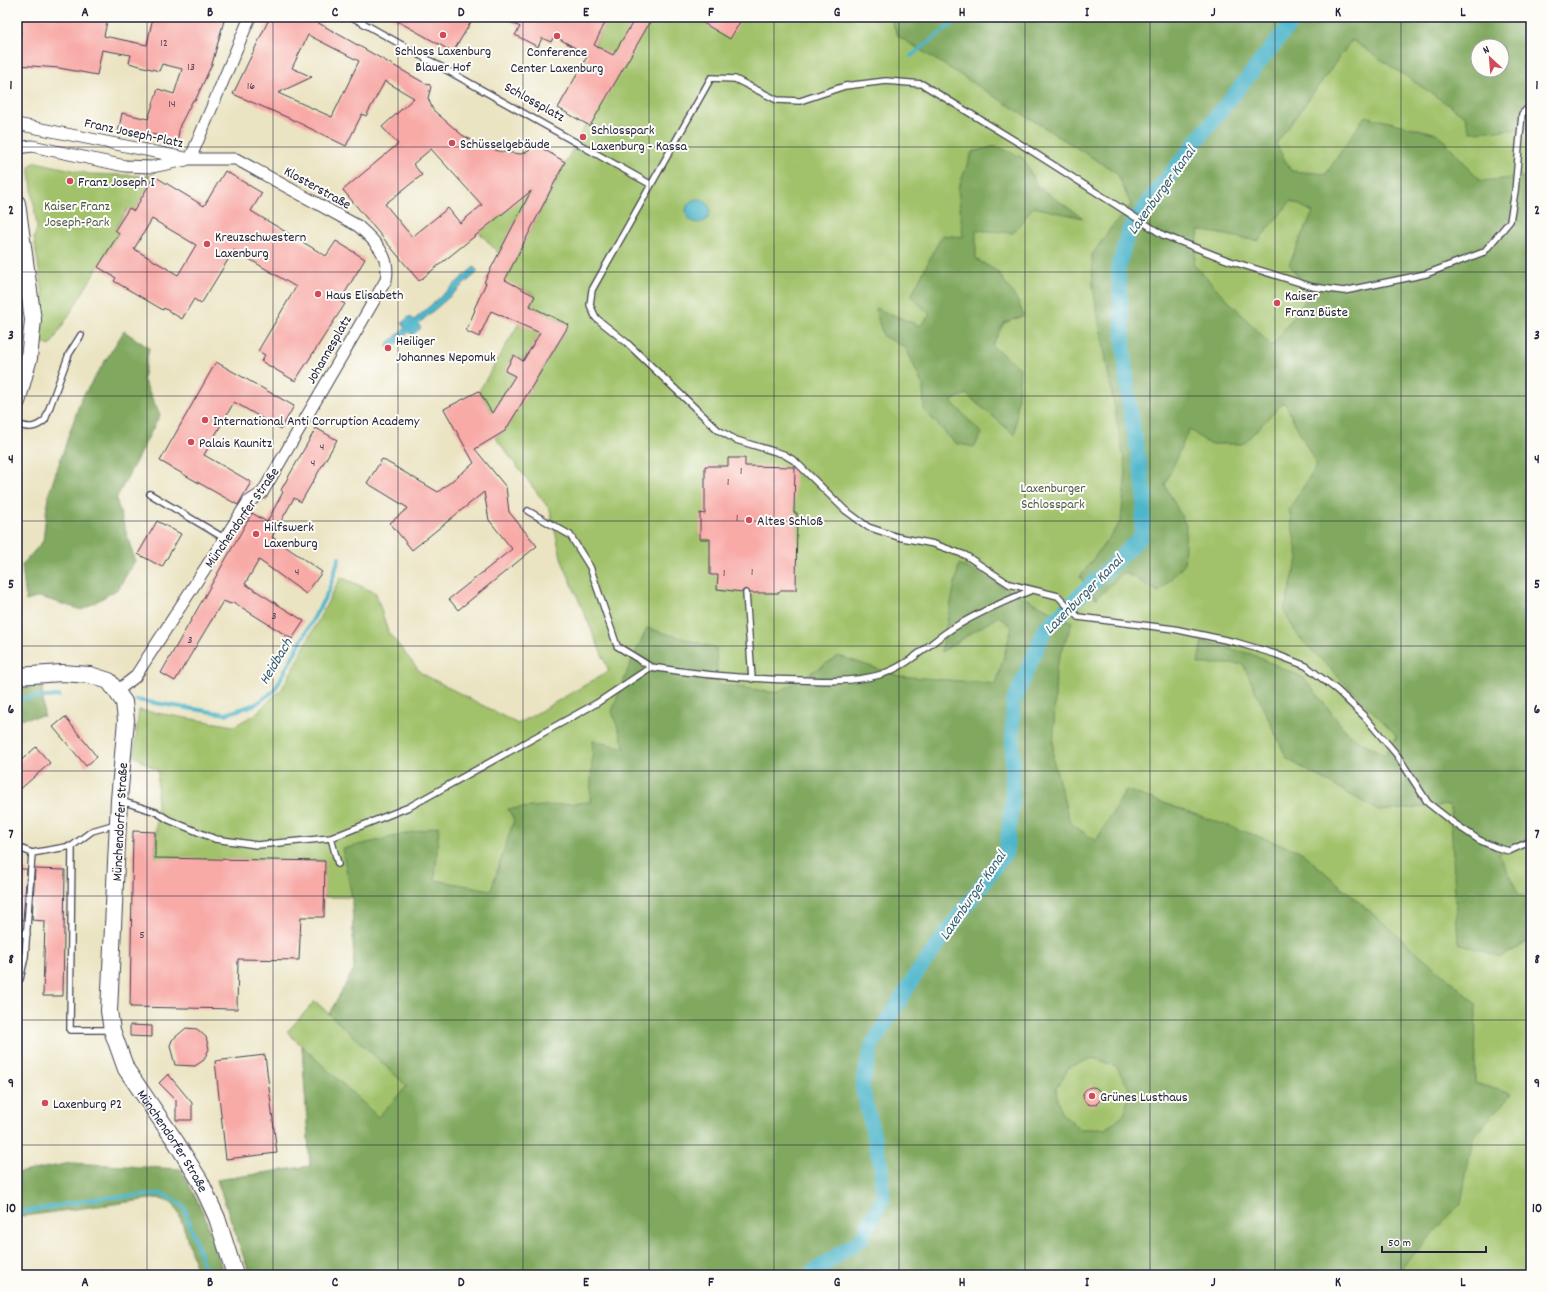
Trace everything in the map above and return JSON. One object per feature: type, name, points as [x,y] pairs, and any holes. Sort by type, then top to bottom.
[{"type":"main road","points":[[17,204],[33,320],[29,358],[17,402]]},
{"type":"main road","points":[[17,676],[62,673],[90,675],[109,681],[117,691]]},
{"type":"main road","name":"Münchendorfer Straße","points":[[117,691],[124,702],[126,720],[119,800],[109,1011],[112,1030],[126,1069],[176,1142],[206,1192],[217,1218],[236,1275]]},
{"type":"street","points":[[190,159],[250,17]]},
{"type":"street","name":"Franz Joseph-Platz","points":[[17,124],[190,159]]},
{"type":"street","name":"Franz Joseph-Platz","points":[[17,148],[32,146],[125,166],[152,167],[190,159]]},
{"type":"street","name":"Klosterstraße","points":[[190,159],[236,160],[358,226],[371,237],[386,259],[388,270],[386,280],[380,291]]},
{"type":"street","name":"Johannesplatz","points":[[315,402],[380,291]]},
{"type":"street","name":"Münchendorfer Straße","points":[[117,691],[135,677],[248,502],[262,493],[315,402]]},
{"type":"lane","name":"Schlossplatz","points":[[352,17],[650,184]]},
{"type":"lane","points":[[1531,105],[1522,114],[1515,191],[1510,221],[1484,252],[1426,274],[1344,291],[1313,287],[1213,255],[1163,235],[1022,145],[922,84],[886,81],[845,86],[800,101],[777,100],[735,79],[711,78],[650,184],[592,290],[590,305],[596,318],[626,342],[718,430],[736,440],[783,454],[795,461],[845,510],[868,527],[898,537],[934,544],[965,555],[1009,584],[1058,596],[1078,617],[1174,629],[1235,642],[1275,654],[1306,666],[1337,690],[1364,716],[1397,755],[1428,803],[1451,821],[1479,840],[1509,851],[1531,841]]},
{"type":"lane","points":[[17,424],[26,428],[37,427],[45,420],[69,354],[82,335]]},
{"type":"lane","points":[[150,494],[224,538]]},
{"type":"lane","points":[[528,511],[570,535],[590,567],[617,646],[651,667],[685,673],[752,679],[833,681],[880,675],[918,656],[957,625],[996,605],[1032,590]]},
{"type":"lane","points":[[746,593],[752,679]]},
{"type":"lane","points":[[119,800],[156,812],[169,820],[215,839],[257,845],[331,838],[409,807],[597,704],[651,667]]},
{"type":"lane","points":[[17,847],[32,853],[72,846],[92,831],[118,823]]},
{"type":"lane","points":[[331,838],[338,864]]},
{"type":"lane","points":[[72,846],[70,1030],[112,1030]]},
{"type":"lane","points":[[17,982],[20,979],[26,956],[32,853]]},
{"type":"lane","points":[[17,934],[27,934]]},
{"type":"green space","name":"Laxenburger Schlosspark","points":[[608,17],[1531,17],[1531,1275],[250,1275],[217,1180],[310,1166],[302,1046],[287,1032],[315,1001],[329,1014],[354,970],[352,897],[324,897],[324,861],[155,859],[158,771],[134,756],[139,710],[234,726],[254,715],[282,689],[341,577],[376,593],[388,632],[421,673],[518,724],[609,671],[562,561],[550,510],[495,437],[505,431],[569,325],[530,306],[535,295],[520,288],[515,298],[499,290],[581,133],[625,62],[594,45]]},
{"type":"green space","points":[[890,17],[1391,17],[1396,24],[1413,17],[1531,17],[1531,837],[1499,854],[1519,895],[1531,899],[1531,940],[1501,957],[1458,943],[1450,805],[1379,811],[1287,759],[1243,664],[1198,664],[1202,641],[1251,654],[1304,678],[1349,735],[1385,755],[1397,736],[1298,636],[1284,611],[1298,558],[1289,509],[1317,466],[1284,402],[1243,444],[1209,444],[1189,429],[1165,485],[1186,525],[1184,564],[1159,592],[1124,572],[1096,599],[1080,577],[1121,521],[1126,471],[1093,288],[1092,255],[1110,229],[1131,205],[1117,173],[898,36]],"holes":[[[1352,40],[1465,116],[1470,132],[1528,129],[1525,177],[1481,181],[1438,134],[1365,116],[1326,174],[1291,171],[1276,144]],[[1291,201],[1313,212],[1289,264],[1310,294],[1272,346],[1194,265],[1199,230],[1258,241]]]},
{"type":"green space","points":[[996,146],[1023,158],[1037,186],[1083,218],[1033,207],[1013,233],[976,230],[976,259],[998,272],[1017,300],[1024,316],[1004,323],[992,346],[1020,368],[1015,435],[966,394],[951,401],[982,434],[974,447],[955,443],[924,410],[923,386],[906,348],[883,336],[875,308],[920,326],[930,315],[911,296],[942,235],[963,237],[958,189],[972,152]]},
{"type":"green space","name":"Kaiser Franz Joseph-Park","points":[[36,162],[90,174],[154,176],[134,211],[128,208],[115,230],[119,233],[50,346],[40,342],[43,294],[34,238],[37,228],[29,166]]},
{"type":"green space","points":[[531,191],[499,254],[479,232]]},
{"type":"green space","points":[[519,323],[540,333],[523,361],[513,355],[505,371],[515,376],[492,413],[479,391]]},
{"type":"green space","points":[[124,331],[149,348],[143,379],[160,415],[116,499],[135,561],[118,589],[82,610],[40,597],[26,601],[22,565],[43,541],[48,496],[81,399]]},
{"type":"green space","points":[[959,564],[1072,622],[1056,668],[1053,759],[1070,823],[1096,841],[1126,790],[1300,851],[1476,1003],[1475,1083],[1512,1094],[1473,1137],[1461,1203],[1395,1275],[250,1275],[217,1180],[310,1166],[302,1046],[378,1117],[407,1086],[329,1014],[354,969],[352,897],[342,849],[439,826],[435,880],[491,890],[514,820],[508,809],[590,802],[593,741],[625,748],[612,711],[629,667],[647,628],[716,648],[718,684],[777,693],[839,656],[899,676],[996,684],[1012,627],[999,616],[941,652]],"holes":[[[1093,1058],[1116,1066],[1129,1088],[1125,1113],[1106,1129],[1080,1129],[1061,1113],[1056,1089],[1069,1067]]]},
{"type":"green space","points":[[42,685],[44,716],[17,719],[17,686]]},
{"type":"green space","points":[[71,1163],[181,1169],[204,1214],[224,1275],[198,1275],[183,1225],[176,1208],[173,1204],[158,1198],[17,1217],[17,1173]]},
{"type":"water","points":[[698,199],[706,203],[710,211],[706,219],[698,223],[690,219],[686,211],[690,203]]},
{"type":"water","points":[[474,267],[478,272],[418,324],[421,328],[412,335],[409,332],[390,350],[386,345],[405,328],[402,323],[410,316],[414,320]]},
{"type":"building","points":[[22,17],[108,17],[104,36],[147,45],[153,17],[225,17],[212,64],[195,101],[193,100],[180,125],[177,143],[166,141],[167,137],[130,130],[129,135],[118,133],[122,113],[148,119],[158,89],[174,94],[182,69],[162,64],[159,71],[129,63],[131,55],[102,50],[97,75],[59,68],[18,65]]},
{"type":"building","points":[[270,17],[308,17],[428,85],[429,84],[431,87],[428,98],[433,110],[462,135],[483,146],[502,152],[521,154],[529,151],[535,144],[565,162],[505,280],[535,296],[530,306],[569,325],[505,431],[475,449],[506,487],[509,512],[537,546],[458,610],[449,599],[512,549],[489,520],[484,492],[412,550],[390,523],[408,508],[367,483],[382,459],[438,492],[474,463],[444,409],[479,391],[492,413],[515,376],[505,371],[514,355],[523,361],[540,333],[491,311],[479,337],[466,331],[486,283],[484,282],[531,191],[419,281],[343,190],[398,144],[382,127],[414,98],[385,81],[366,116],[362,114],[346,146],[291,119],[233,94]],"holes":[[[308,35],[359,61],[332,117],[278,93],[312,77],[292,68]],[[431,149],[482,205],[460,223],[448,208],[412,237],[385,204],[422,175],[413,164]]]},
{"type":"building","name":"Schloss Laxenburg Blauer Hof","points":[[390,17],[474,17],[453,52]]},
{"type":"building","points":[[502,17],[608,17],[594,45],[613,55],[636,17],[653,17],[590,126],[558,108],[588,55],[554,36],[551,42],[542,38],[538,47],[515,35],[520,27]]},
{"type":"building","points":[[693,17],[743,17],[730,39]]},
{"type":"building","points":[[225,171],[262,193],[251,211],[326,256],[336,241],[365,259],[340,301],[345,304],[295,381],[261,361],[265,355],[258,351],[296,287],[234,250],[201,304],[194,299],[182,319],[164,308],[163,310],[114,281],[116,278],[98,267],[119,233],[115,230],[129,208],[134,211],[154,176],[204,206]],"holes":[[[152,219],[196,245],[178,275],[134,249]]]},
{"type":"building","name":"Palais Kaunitz","points":[[216,362],[294,406],[281,429],[234,402],[204,455],[251,482],[238,505],[160,461]]},
{"type":"building","points":[[316,428],[337,440],[301,502],[294,498],[272,537],[322,572],[306,594],[259,560],[245,584],[304,621],[292,639],[233,602],[231,604],[223,601],[175,681],[161,673],[252,513],[267,522],[283,492],[281,490]]},
{"type":"building","name":"Altes Schloß","points":[[728,458],[745,458],[745,466],[795,467],[794,513],[797,513],[796,590],[782,590],[779,593],[750,593],[746,589],[742,592],[717,589],[718,575],[710,575],[710,539],[700,539],[700,513],[705,514],[705,466],[728,466]]},
{"type":"building","points":[[157,521],[181,534],[162,567],[138,554]]},
{"type":"building","points":[[65,717],[97,757],[86,766],[53,727]]},
{"type":"building","points":[[36,747],[50,763],[17,792],[17,764]]},
{"type":"building","points":[[133,831],[155,832],[155,858],[325,861],[324,917],[301,917],[299,960],[238,959],[237,1009],[130,1007]]},
{"type":"building","points":[[17,869],[27,869],[23,920],[17,920]]},
{"type":"building","points":[[35,869],[65,870],[63,996],[43,996],[45,921],[32,920]]},
{"type":"building","points":[[130,1025],[152,1026],[152,1037],[130,1036]]},
{"type":"building","points":[[186,1028],[197,1029],[206,1037],[209,1049],[204,1060],[195,1066],[175,1065],[170,1046],[172,1040]]},
{"type":"building","points":[[265,1055],[277,1153],[226,1159],[215,1061]]},
{"type":"building","points":[[168,1074],[192,1103],[192,1120],[176,1120],[176,1100],[159,1083]]},
{"type":"building","name":"Grünes Lusthaus","points":[[1088,1087],[1096,1087],[1101,1092],[1099,1103],[1096,1105],[1088,1105],[1083,1100],[1083,1092]]},
{"type":"waterway","name":"Heidbach","points":[[911,56],[961,17]]},
{"type":"waterway","name":"Laxenburger Kanal","points":[[809,1275],[861,1239],[883,1198],[881,1166],[862,1086],[872,1045],[917,973],[1006,852],[1012,804],[1013,703],[1045,629],[1141,537],[1145,495],[1128,397],[1118,269],[1128,232],[1155,193],[1296,17]]},
{"type":"waterway","name":"Heidbach","points":[[136,700],[226,714],[256,704],[274,691],[329,590],[339,558]]},
{"type":"waterway","name":"Heidbach","points":[[17,699],[59,696]]},
{"type":"waterway","points":[[17,1213],[100,1198],[162,1194],[175,1200],[184,1207],[207,1275]]},
{"type":"place","name":"Schloss Laxenburg Blauer Hof","points":[[443,35]]},
{"type":"place","name":"Conference Center Laxenburg","points":[[557,36]]},
{"type":"place","name":"Schlosspark Laxenburg - Kassa","points":[[583,137]]},
{"type":"place","name":"Schüsselgebäude","points":[[452,143]]},
{"type":"place","name":"Franz Joseph I","points":[[70,181]]},
{"type":"place","name":"Kreuzschwestern Laxenburg","points":[[207,244]]},
{"type":"place","name":"Haus Elisabeth","points":[[318,294]]},
{"type":"place","name":"Kaiser Franz Büste","points":[[1277,303]]},
{"type":"place","name":"Heiliger Johannes Nepomuk","points":[[388,348]]},
{"type":"place","name":"International Anti Corruption Academy","points":[[205,420]]},
{"type":"place","name":"Palais Kaunitz","points":[[191,442]]},
{"type":"place","name":"Altes Schloß","points":[[749,520]]},
{"type":"place","name":"Hilfswerk Laxenburg","points":[[256,534]]},
{"type":"place","name":"Grünes Lusthaus","points":[[1092,1096]]},
{"type":"place","name":"Laxenburg P2","points":[[45,1103]]}]
